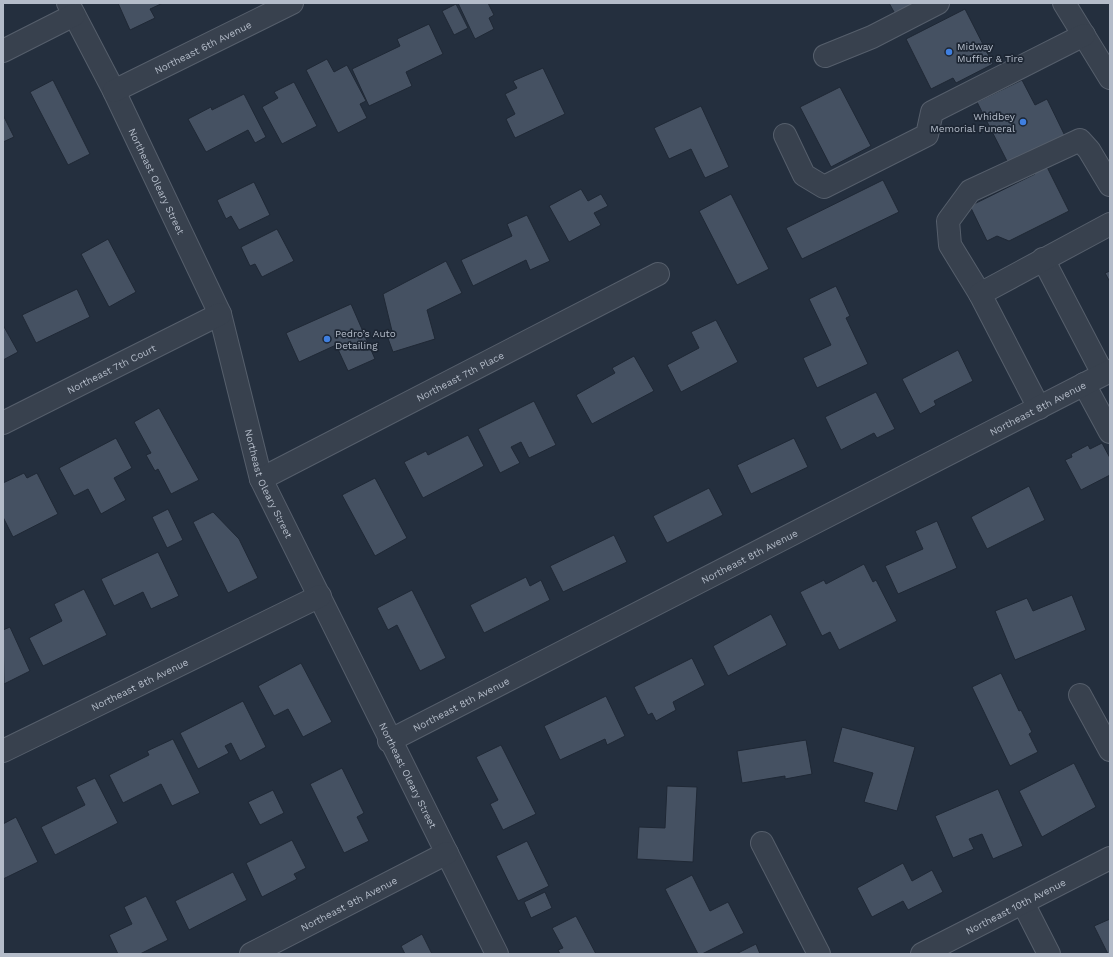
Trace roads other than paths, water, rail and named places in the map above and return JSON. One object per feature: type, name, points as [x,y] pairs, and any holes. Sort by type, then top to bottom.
[{"type":"street","name":"Northeast 6th Avenue","points":[[114,91],[292,3]]},
{"type":"street","points":[[824,56],[872,38],[938,3]]},
{"type":"street","points":[[1064,3],[1110,78]]},
{"type":"street","name":"Northeast Oleary Street","points":[[71,9],[114,91],[220,314],[261,478],[320,596],[389,741],[497,954]]},
{"type":"street","points":[[3,51],[71,9]]},
{"type":"street","points":[[785,135],[804,175],[824,187],[927,135],[932,112],[1084,35]]},
{"type":"street","points":[[1039,408],[980,294],[950,245],[948,221],[970,191],[1080,140],[1089,150],[1110,185]]},
{"type":"street","points":[[980,294],[1110,224]]},
{"type":"street","points":[[1043,259],[1107,373]]},
{"type":"street","name":"Northeast 7th Place","points":[[261,478],[658,274]]},
{"type":"street","name":"Northeast 7th Court","points":[[3,423],[220,314]]},
{"type":"street","name":"Northeast 8th Avenue","points":[[389,741],[1107,373]]},
{"type":"street","points":[[1084,384],[1110,432]]},
{"type":"street","name":"Northeast 8th Avenue","points":[[3,751],[320,596]]},
{"type":"street","points":[[1080,696],[1110,750]]},
{"type":"street","points":[[762,843],[819,954]]},
{"type":"street","name":"Northeast 9th Avenue","points":[[251,954],[447,853]]},
{"type":"street","name":"Northeast 10th Avenue","points":[[922,954],[1110,858]]},
{"type":"street","points":[[1023,903],[1049,954]]},
{"type":"place","name":"Midway Muffler & Tire","points":[[949,52]]},
{"type":"place","name":"Whidbey Memorial Funeral","points":[[1023,122]]},
{"type":"place","name":"Pedro’s Auto Detailing","points":[[327,339]]}]
